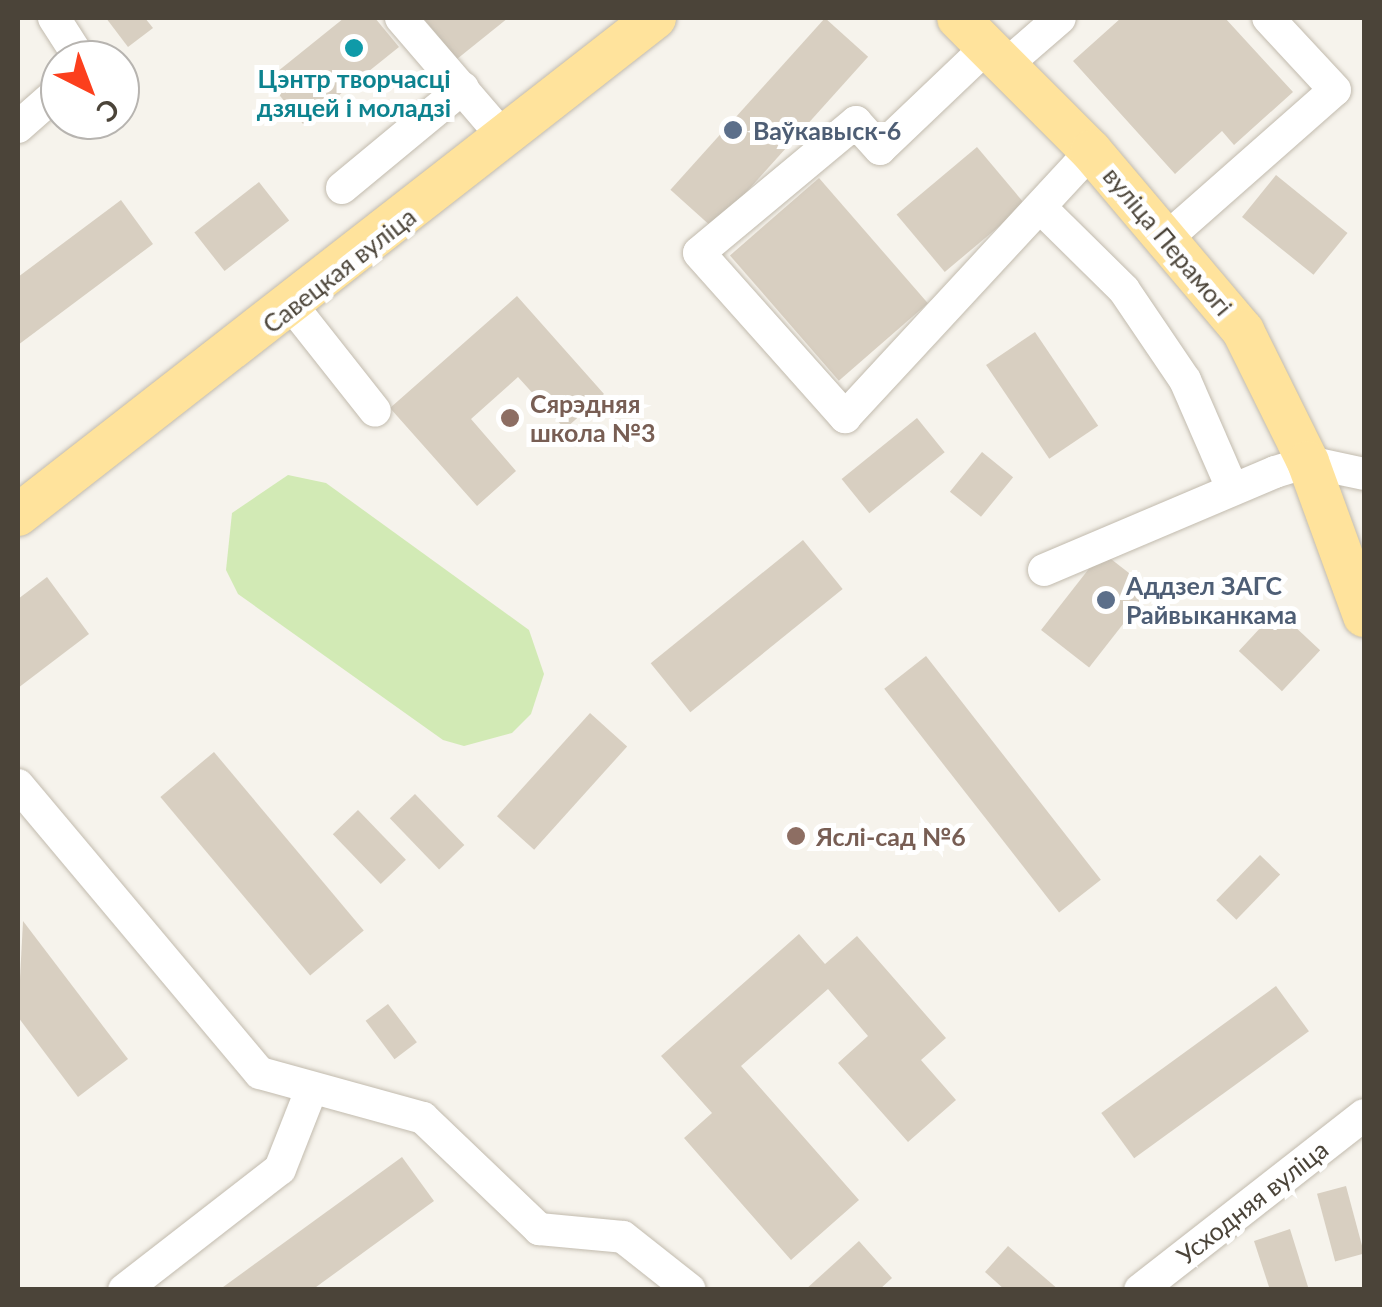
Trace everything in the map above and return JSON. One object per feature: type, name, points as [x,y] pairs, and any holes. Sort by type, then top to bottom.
[{"type":"main road","name":"Савецкая вуліца","points":[[18,516],[293,307],[655,18]]},
{"type":"main road","name":"вуліца Перамогі","points":[[984,43],[1092,150],[1243,331],[1308,462],[1364,616]]},
{"type":"street","points":[[54,18],[69,40]]},
{"type":"street","points":[[401,18],[505,139]]},
{"type":"street","points":[[1060,18],[984,43],[880,149],[856,122],[699,253],[845,417],[1092,150]]},
{"type":"street","points":[[1168,237],[1335,90],[1268,18]]},
{"type":"street","points":[[342,188],[463,88]]},
{"type":"street","points":[[18,127],[40,108]]},
{"type":"street","points":[[1042,208],[1124,290],[1165,350],[1232,488]]},
{"type":"street","points":[[293,307],[375,411]]},
{"type":"street","points":[[1044,570],[1232,488],[1308,462],[1364,474]]},
{"type":"street","points":[[18,785],[260,1073],[310,1093],[423,1118],[539,1229],[623,1237],[690,1290]]},
{"type":"street","points":[[124,1290],[280,1169],[310,1093]]},
{"type":"street","name":"Усходняя вуліца","points":[[1140,1290],[1364,1115]]},
{"type":"green space","points":[[288,475],[326,483],[529,630],[544,674],[531,714],[512,733],[464,746],[443,740],[238,594],[226,570],[232,513]]},
{"type":"building","points":[[106,18],[145,18],[153,28],[137,40],[123,40]]},
{"type":"building","points":[[344,18],[375,18],[399,47],[303,124],[267,80]]},
{"type":"building","points":[[423,18],[508,18],[457,59]]},
{"type":"building","points":[[825,18],[868,57],[714,228],[670,190]]},
{"type":"building","points":[[1121,18],[1225,18],[1293,92],[1234,145],[1222,131],[1175,174],[1073,61]]},
{"type":"building","points":[[977,147],[1025,204],[945,272],[897,214]]},
{"type":"building","points":[[1276,175],[1347,233],[1314,275],[1242,217]]},
{"type":"building","points":[[819,178],[928,303],[839,381],[730,255]]},
{"type":"building","points":[[259,182],[289,221],[225,271],[194,232]]},
{"type":"building","points":[[121,200],[153,244],[18,345],[18,277]]},
{"type":"building","points":[[517,296],[604,394],[565,429],[518,377],[471,419],[516,471],[477,506],[390,408]]},
{"type":"building","points":[[1035,332],[1098,426],[1049,459],[986,365]]},
{"type":"building","points":[[917,418],[945,452],[869,513],[842,479]]},
{"type":"building","points":[[982,452],[1013,477],[981,517],[950,492]]},
{"type":"building","points":[[803,540],[843,589],[690,712],[651,663]]},
{"type":"building","points":[[1102,552],[1150,590],[1089,668],[1041,630]]},
{"type":"building","points":[[47,577],[89,634],[18,688],[18,599]]},
{"type":"building","points":[[1277,610],[1320,650],[1282,691],[1239,651]]},
{"type":"building","points":[[926,656],[1101,880],[1059,912],[884,689]]},
{"type":"building","points":[[590,713],[627,746],[534,850],[497,816]]},
{"type":"building","points":[[214,752],[364,930],[310,975],[160,797]]},
{"type":"building","points":[[415,794],[464,845],[439,869],[390,818]]},
{"type":"building","points":[[358,810],[406,860],[381,884],[333,834]]},
{"type":"building","points":[[1260,855],[1280,874],[1236,920],[1216,900]]},
{"type":"building","points":[[23,921],[128,1059],[78,1097],[18,1017]]},
{"type":"building","points":[[799,934],[825,964],[857,936],[946,1038],[921,1060],[956,1100],[908,1142],[838,1063],[868,1036],[828,989],[741,1066],[859,1200],[791,1260],[684,1138],[712,1113],[661,1056]]},
{"type":"building","points":[[1276,986],[1309,1031],[1134,1158],[1101,1113]]},
{"type":"building","points":[[388,1004],[417,1042],[395,1059],[366,1021]]},
{"type":"building","points":[[402,1157],[434,1201],[312,1290],[219,1290]]},
{"type":"building","points":[[1346,1186],[1364,1254],[1335,1261],[1317,1194]]},
{"type":"building","points":[[1290,1229],[1309,1290],[1270,1290],[1254,1241]]},
{"type":"building","points":[[859,1241],[892,1278],[879,1290],[805,1290]]},
{"type":"building","points":[[1008,1246],[1059,1290],[1005,1290],[985,1272]]},
{"type":"place","name":"Цэнтр творчасці дзяцей і моладзі","points":[[354,48]]},
{"type":"place","name":"Ваўкавыск-6","points":[[733,130]]},
{"type":"place","name":"Сярэдняя школа №3","points":[[510,418]]},
{"type":"place","name":"Аддзел ЗАГС Райвыканкама","points":[[1106,600]]},
{"type":"place","name":"Яслі-сад №6","points":[[796,836]]}]
